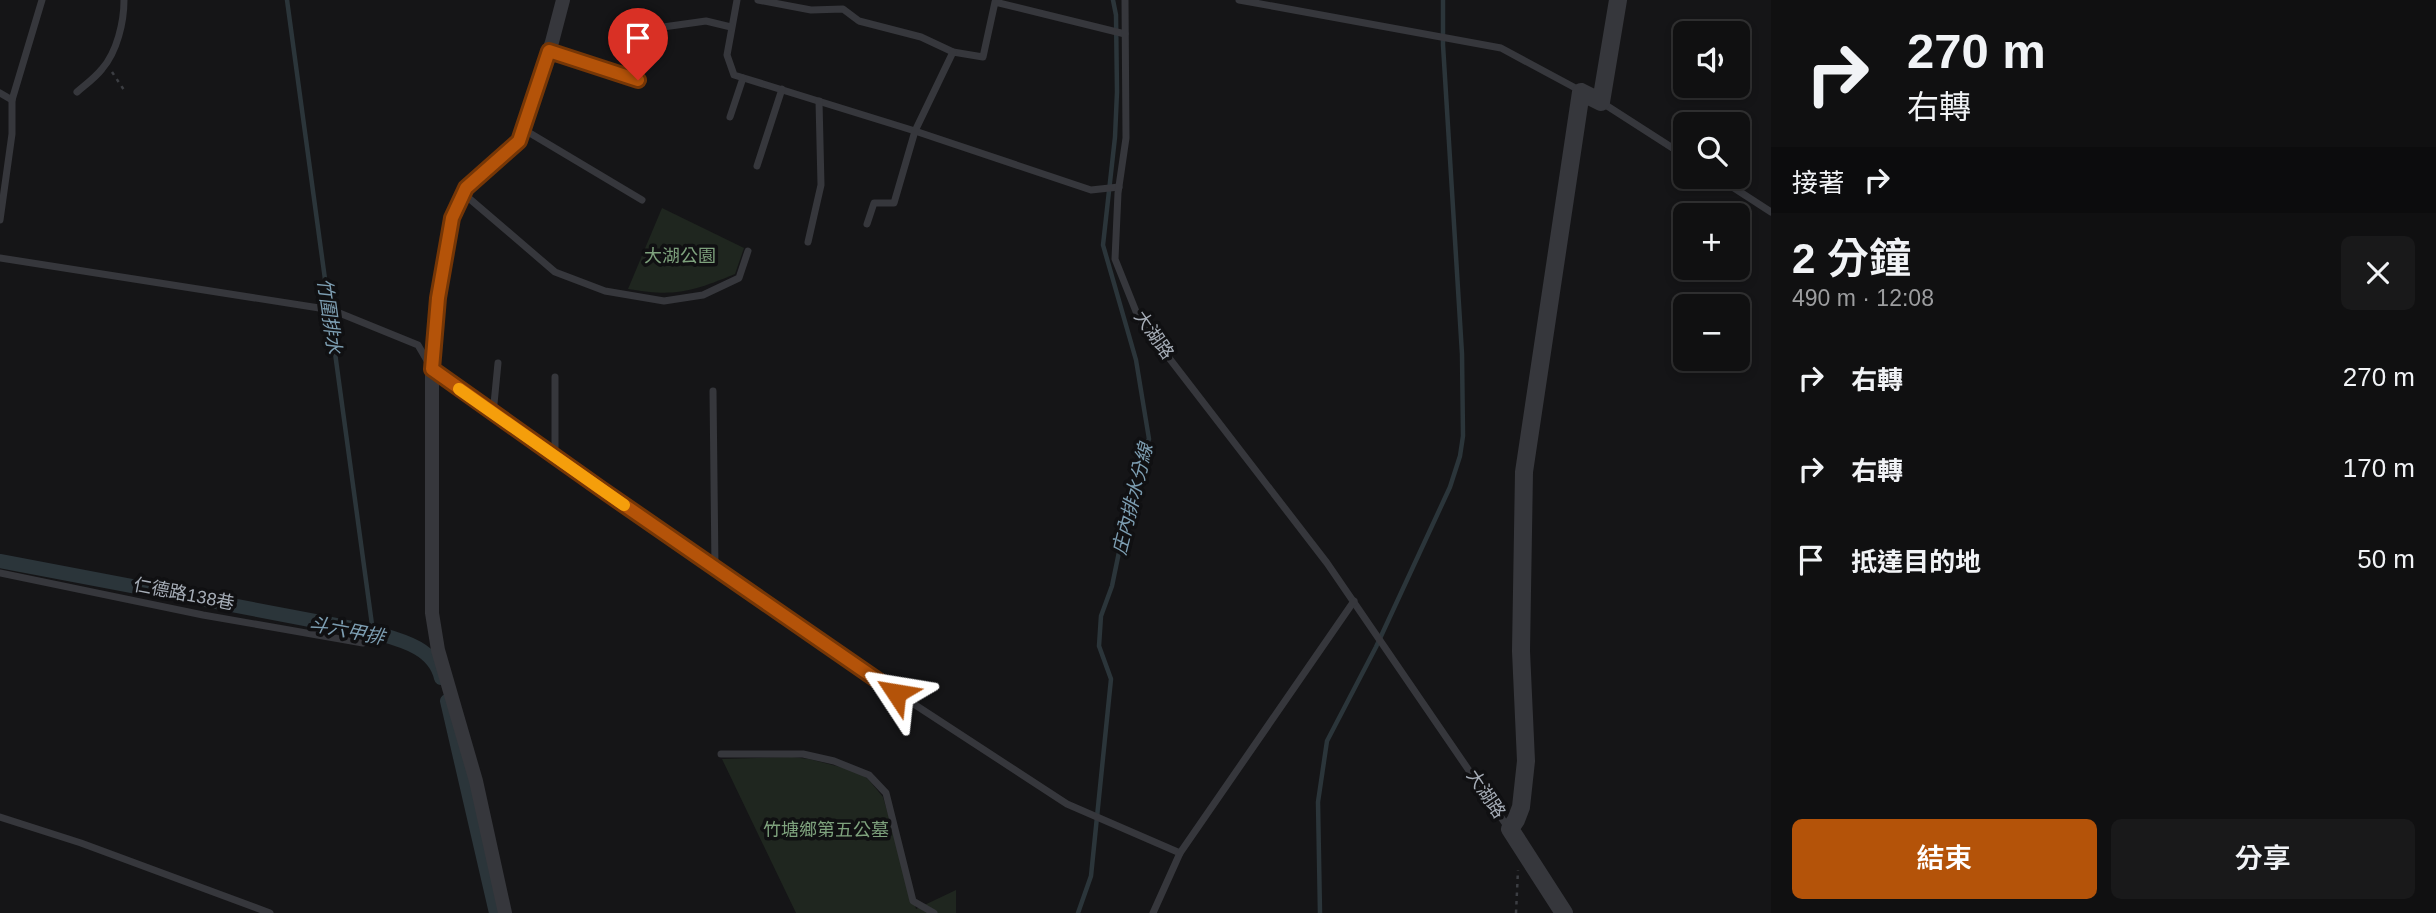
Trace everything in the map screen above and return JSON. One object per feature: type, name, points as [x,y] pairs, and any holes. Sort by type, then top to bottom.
[{"type":"street","points":[[505,913],[476,781],[438,650],[432,613],[432,369],[438,298],[452,218],[466,188],[519,141],[563,0]]},
{"type":"street","points":[[1581,92],[1601,102],[1618,0]]},
{"type":"street","name":"大湖路","points":[[1510,829],[1517,820],[1521,807],[1526,761],[1521,651],[1524,472],[1581,92]]},
{"type":"street","points":[[1510,829],[1564,913]]},
{"type":"lane","points":[[0,220],[12,134],[12,100],[42,0]]},
{"type":"lane","points":[[77,92],[106,63],[115,45],[124,12],[124,0]]},
{"type":"lane","points":[[737,0],[727,55],[734,75],[915,131],[1091,190],[1119,187]]},
{"type":"lane","points":[[758,0],[811,10],[843,9],[859,21],[921,37],[953,52],[983,57],[995,2],[1125,34]]},
{"type":"lane","name":"大湖路","points":[[1125,0],[1126,138],[1119,187],[1115,260],[1139,319],[1354,601],[1510,829]]},
{"type":"lane","points":[[1239,0],[1501,48],[1581,92]]},
{"type":"lane","points":[[549,51],[638,80],[656,27],[706,21],[732,27]]},
{"type":"lane","points":[[867,225],[874,203],[894,203],[915,131],[953,52]]},
{"type":"lane","points":[[730,117],[743,78]]},
{"type":"lane","points":[[758,166],[782,89]]},
{"type":"lane","points":[[0,93],[12,100]]},
{"type":"lane","points":[[807,242],[821,185],[819,101]]},
{"type":"lane","points":[[1601,102],[1673,148]]},
{"type":"lane","points":[[523,129],[642,200]]},
{"type":"lane","points":[[1736,189],[1771,212]]},
{"type":"lane","points":[[464,194],[555,272],[605,291],[664,301],[703,295],[739,278],[748,251]]},
{"type":"lane","points":[[0,258],[332,310],[418,345],[432,369],[493,414],[854,665],[1067,803],[1180,853]]},
{"type":"lane","points":[[493,414],[498,363]]},
{"type":"lane","points":[[555,377],[555,457]]},
{"type":"lane","points":[[713,391],[715,569]]},
{"type":"lane","name":"仁德路138巷","points":[[0,573],[204,615],[363,643]]},
{"type":"lane","points":[[1153,913],[1180,853],[1354,601]]},
{"type":"lane","points":[[721,754],[803,754],[834,761],[869,775],[886,793],[913,901],[934,913]]},
{"type":"lane","points":[[0,817],[81,843],[270,913]]},
{"type":"path","points":[[106,63],[124,90]]},
{"type":"path","points":[[1516,913],[1521,846]]},
{"type":"green space","name":"大湖公園","points":[[662,208],[744,248],[735,274],[706,285],[671,293],[628,289]]},
{"type":"green space","name":"竹塘鄉第五公墓","points":[[792,757],[856,771],[868,779],[883,797],[916,909],[956,890],[956,913],[796,913],[722,759]]},
{"type":"waterway","name":"竹圍排水","points":[[287,0],[373,632]]},
{"type":"waterway","name":"庄內排水分線","points":[[1078,913],[1091,876],[1111,679],[1099,646],[1101,616],[1112,586],[1137,465],[1149,439],[1136,360],[1103,245],[1115,137],[1117,92],[1116,15],[1113,0]]},
{"type":"waterway","points":[[1320,913],[1318,802],[1327,741],[1376,647],[1450,487],[1463,436],[1462,354],[1443,45],[1443,0]]},
{"type":"waterway","name":"斗六甲排","points":[[0,561],[373,632],[405,642],[424,652],[437,667],[441,678]]},
{"type":"waterway","name":"斗六甲排","points":[[447,701],[496,913]]},
{"type":"slow traffic","points":[[459,389],[624,505]]},
{"type":"route","points":[[638,80],[549,51],[519,141],[466,188],[452,218],[438,298],[432,369],[896,693]]}]
